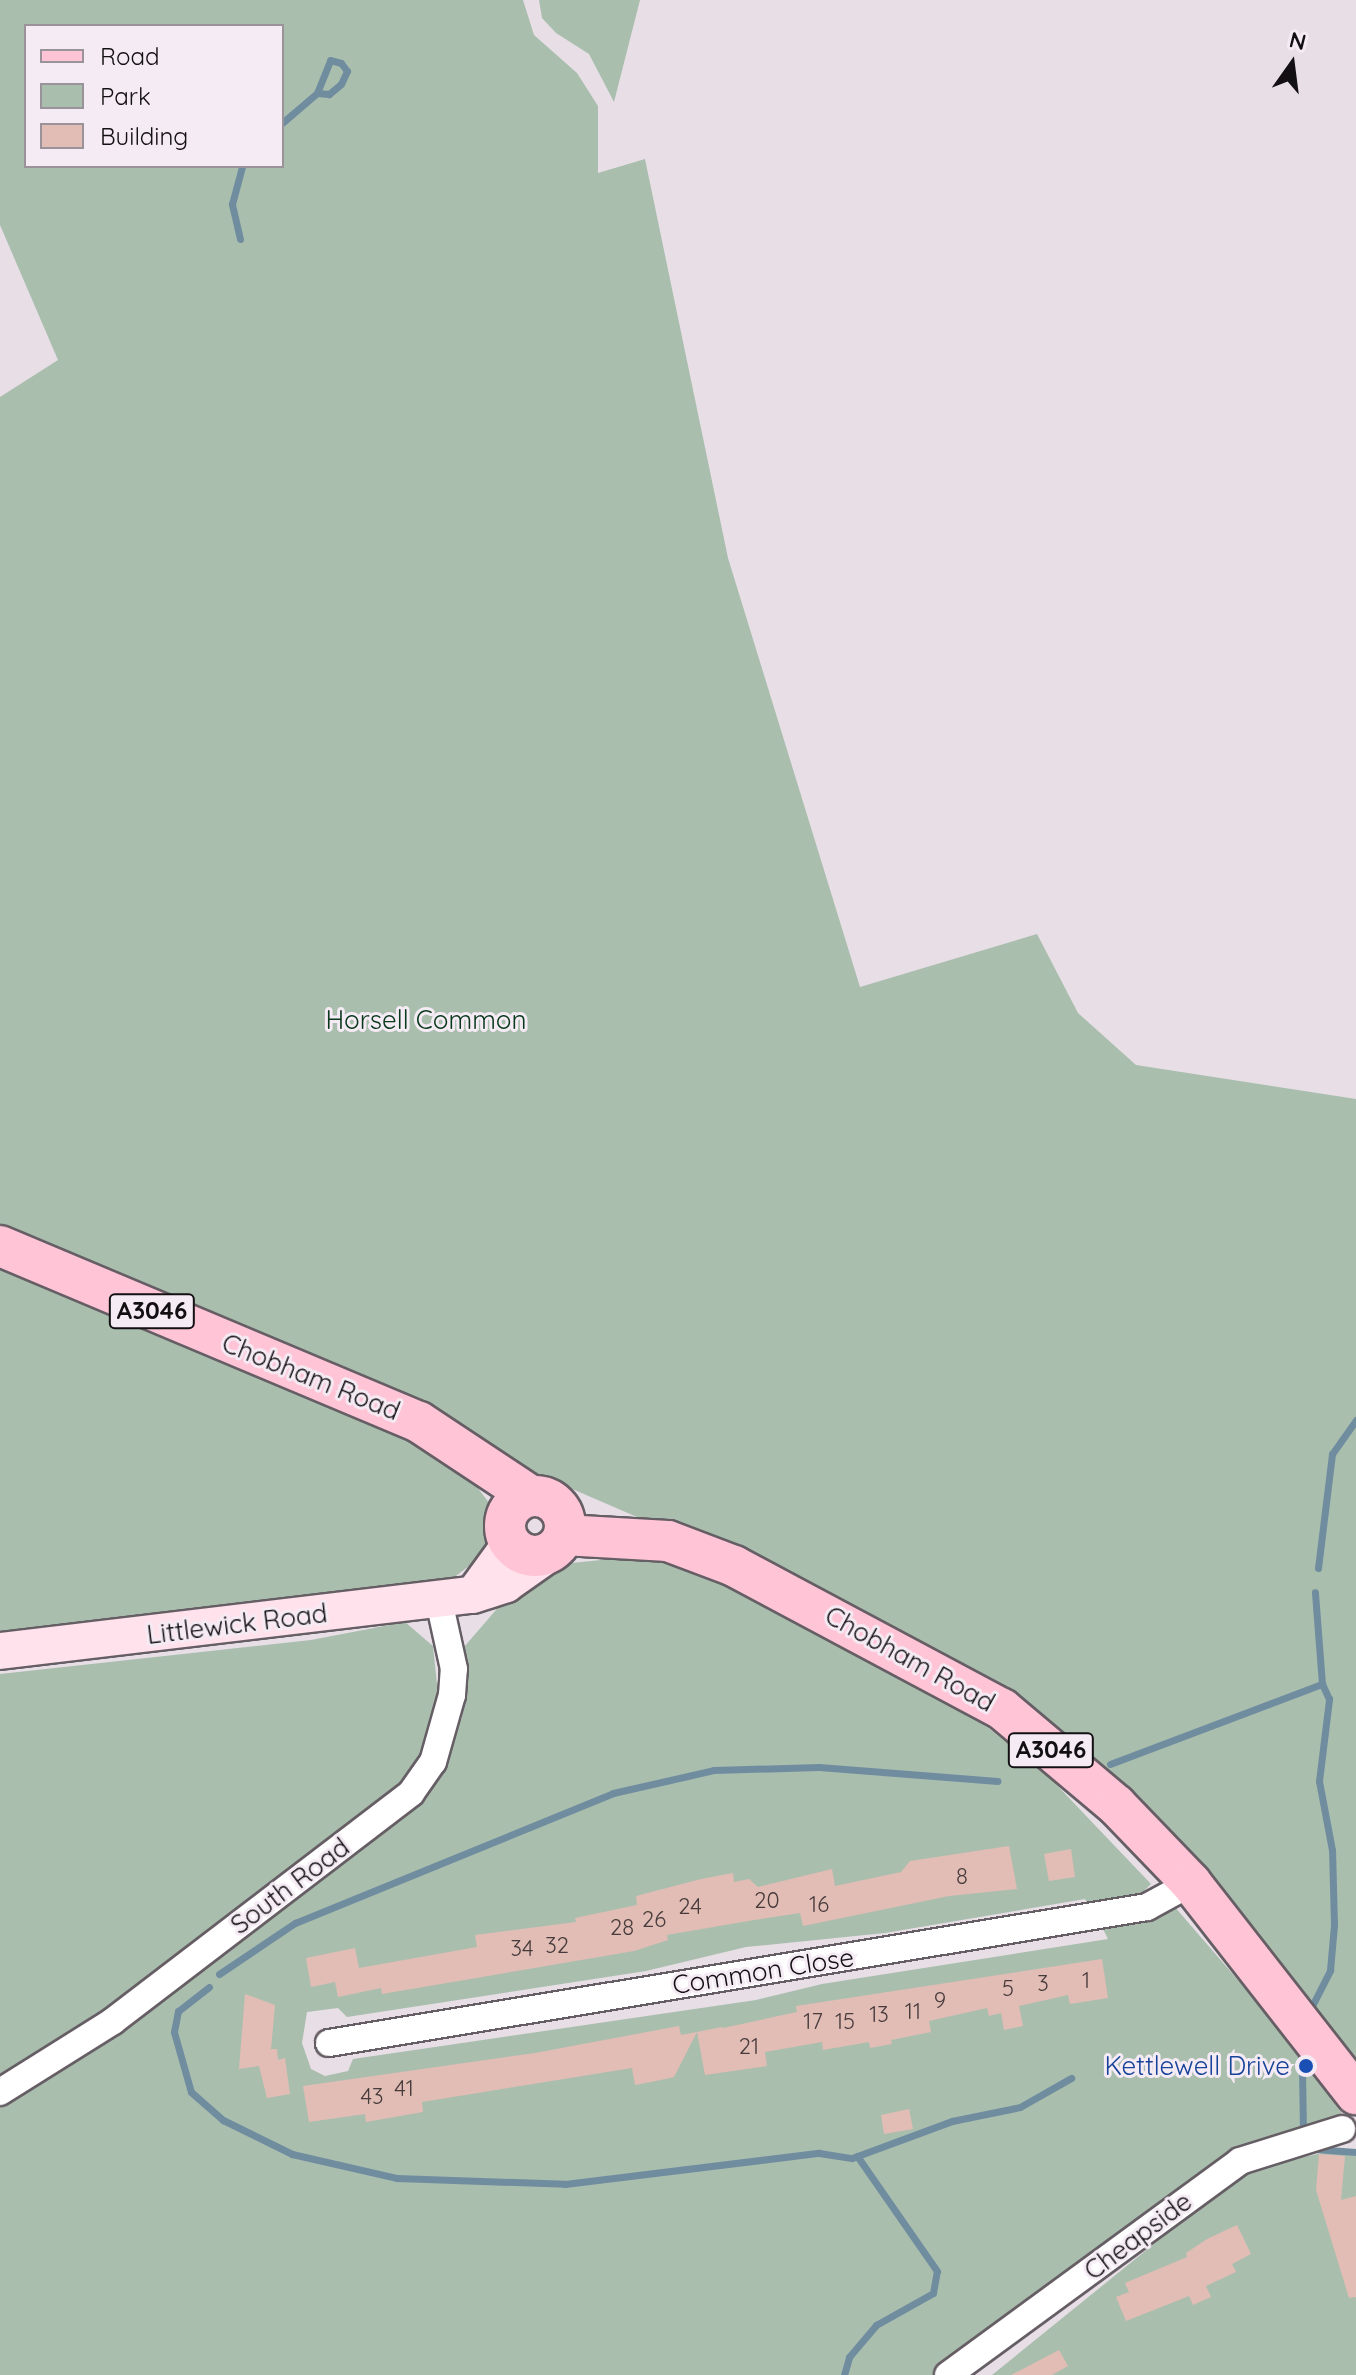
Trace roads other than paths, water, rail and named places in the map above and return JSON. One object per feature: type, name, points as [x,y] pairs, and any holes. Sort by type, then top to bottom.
[{"type":"main road","name":"Chobham Road","points":[[0,1246],[419,1422],[483,1464],[537,1525],[644,1537],[734,1566],[1002,1709],[1116,1805],[1191,1883],[1349,2112]]},
{"type":"street","name":"Littlewick Road","points":[[0,1651],[456,1598],[506,1584],[537,1525]]},
{"type":"street","name":"South Road","points":[[0,2092],[113,2021],[411,1793],[433,1762],[452,1695],[456,1598]]},
{"type":"street","name":"Common Close","points":[[329,2043],[1147,1907],[1191,1883]]},
{"type":"street","name":"Cheapside","points":[[948,2375],[1240,2161],[1349,2112]]},
{"type":"waterway","points":[[330,60],[341,63],[347,71],[341,84],[329,94],[317,93],[330,60]]},
{"type":"waterway","points":[[284,121],[317,93]]},
{"type":"waterway","points":[[240,239],[232,204],[241,168]]},
{"type":"waterway","points":[[1318,1568],[1332,1454],[1356,1420]]},
{"type":"waterway","points":[[1313,2004],[1330,1970],[1334,1925],[1332,1850],[1319,1781],[1329,1699],[1322,1684],[1315,1592]]},
{"type":"waterway","points":[[1110,1764],[1322,1684]]},
{"type":"waterway","points":[[219,1974],[295,1923],[613,1793],[714,1770],[819,1767],[997,1781]]},
{"type":"waterway","points":[[209,1987],[178,2011],[174,2032],[191,2092],[223,2120],[292,2154],[397,2178],[565,2184],[819,2153],[852,2158],[952,2121],[1020,2107],[1071,2078]]},
{"type":"waterway","points":[[1302,2069],[1303,2135]]},
{"type":"waterway","points":[[1315,2149],[1356,2152]]},
{"type":"waterway","points":[[844,2375],[849,2357],[876,2325],[933,2293],[937,2271],[857,2156]]},
{"type":"place","name":"Kettlewell Drive","points":[[1306,2066]]},
{"type":"park label","name":"Horsell Common","points":[[426,1020]]}]
